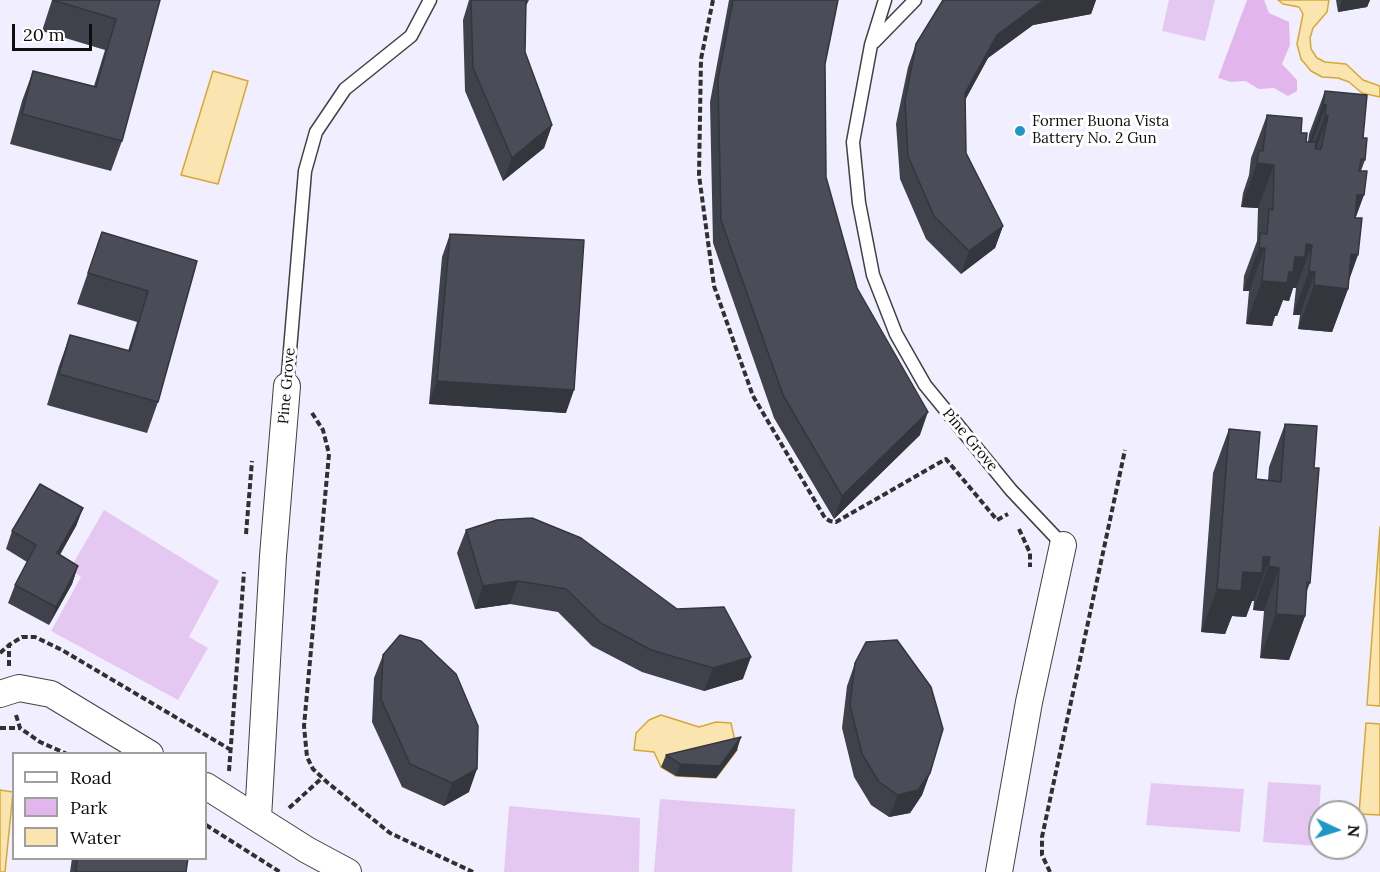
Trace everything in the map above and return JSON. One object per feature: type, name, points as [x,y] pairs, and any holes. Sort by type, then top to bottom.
[{"type":"street","name":"Pine Grove","points":[[264,822],[273,556],[287,386]]},
{"type":"street","name":"Pine Grove","points":[[999,872],[1029,702],[1063,544]]},
{"type":"street","points":[[5,692],[19,688],[51,694],[148,752]]},
{"type":"street","points":[[207,787],[307,850],[348,872]]},
{"type":"lane","name":"Pine Grove","points":[[287,386],[305,171],[316,132],[345,89],[411,36],[430,0]]},
{"type":"lane","name":"Pine Grove","points":[[885,0],[872,45],[853,142],[859,203],[873,275],[896,333],[925,386],[1011,490],[1063,544]]},
{"type":"lane","points":[[872,45],[915,0]]},
{"type":"path","points":[[713,0],[701,59],[699,175],[714,286],[753,396],[825,518],[836,522],[946,459],[997,520],[1009,514],[1027,545],[1029,573]]},
{"type":"path","points":[[287,386],[319,420],[330,454],[304,726],[307,757],[322,778],[390,832],[473,872]]},
{"type":"path","points":[[1050,872],[1042,855],[1042,837],[1125,450]]},
{"type":"path","points":[[0,653],[22,637],[35,637],[62,650],[231,750]]},
{"type":"path","points":[[9,645],[5,692],[20,728],[40,742],[65,752]]},
{"type":"path","points":[[0,728],[20,728]]},
{"type":"path","points":[[264,822],[322,778]]},
{"type":"path","points":[[207,826],[280,872]]},
{"type":"green space","points":[[1247,0],[1264,0],[1269,13],[1289,22],[1290,45],[1282,64],[1297,80],[1297,91],[1288,96],[1274,88],[1259,89],[1245,81],[1231,82],[1218,78]]},
{"type":"shaded area","points":[[1169,0],[1215,0],[1205,41],[1162,31]]},
{"type":"shaded area","points":[[104,510],[219,581],[189,637],[208,648],[178,700],[51,631],[81,577],[70,569]]},
{"type":"shaded area","points":[[1268,782],[1321,785],[1320,800],[1308,800],[1308,845],[1263,842]]},
{"type":"shaded area","points":[[1151,783],[1244,789],[1240,832],[1146,825]]},
{"type":"shaded area","points":[[660,799],[795,809],[792,872],[654,872]]},
{"type":"shaded area","points":[[509,806],[640,818],[639,872],[504,872]]},
{"type":"water","points":[[1278,0],[1329,0],[1327,12],[1313,28],[1310,38],[1311,49],[1317,58],[1325,62],[1346,64],[1363,80],[1380,86],[1380,97],[1362,93],[1349,82],[1338,78],[1322,77],[1311,71],[1301,59],[1297,44],[1303,14],[1299,7],[1283,4]]},
{"type":"water","points":[[213,71],[248,81],[218,184],[181,175]]},
{"type":"water","points":[[1380,527],[1380,706],[1367,705]]},
{"type":"water","points":[[661,715],[699,727],[716,722],[731,723],[737,750],[716,778],[676,776],[661,767],[654,752],[634,750],[636,733],[649,720]]},
{"type":"water","points":[[1366,723],[1380,724],[1380,815],[1368,814],[1368,800],[1360,800]]},
{"type":"water","points":[[0,790],[12,792],[12,802],[5,872],[0,872]]},
{"type":"building","points":[[53,0],[160,0],[122,141],[22,114],[33,71],[96,87],[116,19]]},
{"type":"building","points":[[471,0],[526,0],[525,52],[552,125],[512,158],[473,68]]},
{"type":"building","points":[[733,0],[838,0],[825,64],[826,177],[857,288],[928,412],[842,496],[783,395],[721,220],[718,79]]},
{"type":"building","points":[[943,0],[1054,0],[1041,2],[997,35],[965,93],[966,153],[1003,226],[969,251],[934,216],[908,156],[905,101],[916,44]]},
{"type":"building","points":[[1325,91],[1367,95],[1363,138],[1367,138],[1365,160],[1361,159],[1359,171],[1367,171],[1364,195],[1357,195],[1355,218],[1362,218],[1358,255],[1351,254],[1348,289],[1314,285],[1315,272],[1309,271],[1312,245],[1306,244],[1305,257],[1295,257],[1293,272],[1289,272],[1287,283],[1262,281],[1265,248],[1259,248],[1260,233],[1267,234],[1269,209],[1273,210],[1274,165],[1257,163],[1259,150],[1263,151],[1267,115],[1302,118],[1301,133],[1307,133],[1306,142],[1316,142],[1315,149],[1321,149],[1328,116],[1325,116],[1326,105],[1323,104]]},
{"type":"building","points":[[102,232],[197,261],[158,402],[59,374],[70,335],[130,351],[148,291],[88,273]]},
{"type":"building","points":[[450,234],[584,240],[574,390],[437,381]]},
{"type":"building","points":[[1285,424],[1317,426],[1314,468],[1319,468],[1310,583],[1307,582],[1305,616],[1276,614],[1279,568],[1268,566],[1270,557],[1263,557],[1262,573],[1243,572],[1241,591],[1217,589],[1229,429],[1260,432],[1256,479],[1281,482]]},
{"type":"building","points":[[40,484],[83,508],[57,553],[78,566],[56,607],[15,585],[36,545],[12,531]]},
{"type":"building","points":[[532,518],[581,538],[677,609],[724,607],[751,657],[713,668],[651,650],[601,623],[566,589],[518,581],[483,586],[466,530],[497,520]]},
{"type":"building","points":[[400,635],[421,641],[456,674],[478,726],[477,769],[452,783],[410,764],[381,699],[383,655]]},
{"type":"building","points":[[897,640],[931,687],[943,729],[930,773],[918,790],[898,795],[879,782],[862,754],[850,705],[855,663],[866,642]]},
{"type":"building","points":[[741,737],[720,766],[680,764],[666,755]]},
{"type":"building","points":[[77,860],[188,860],[186,872],[76,872]]},
{"type":"place","name":"Former Buona Vista Battery No. 2 Gun","points":[[1020,131]]}]
